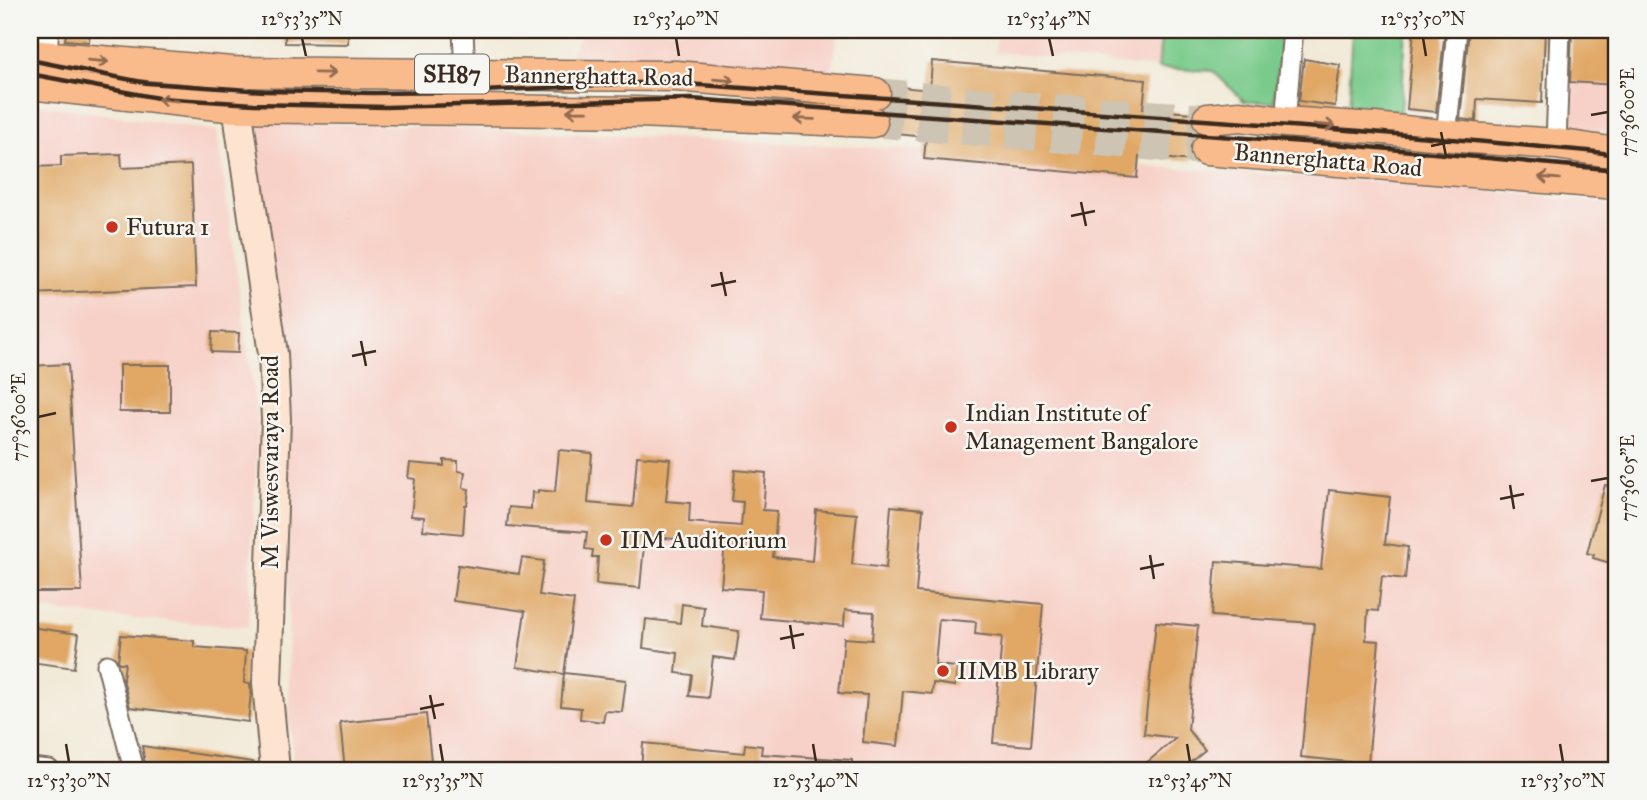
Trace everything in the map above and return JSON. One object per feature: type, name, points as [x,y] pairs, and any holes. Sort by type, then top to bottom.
[{"type":"main road","name":"Bannerghatta Road","points":[[30,84],[236,107],[638,112],[874,108],[676,76],[232,72],[42,47]]},
{"type":"main road","name":"Bannerghatta Road","points":[[1208,119],[1240,116],[1556,144],[1617,152]]},
{"type":"main road","name":"Bannerghatta Road","points":[[1206,150],[1617,184]]},
{"type":"street","points":[[463,30],[466,75]]},
{"type":"street","points":[[1286,122],[1293,30]]},
{"type":"street","points":[[1446,136],[1457,30]]},
{"type":"street","points":[[1556,144],[1560,30]]},
{"type":"street","name":"M Viswesvaraya Road","points":[[232,72],[273,354],[275,386],[267,683],[275,770]]},
{"type":"street","points":[[107,665],[134,770]]},
{"type":"street","points":[[30,768],[49,770]]},
{"type":"shaded area","points":[[582,30],[838,30],[830,86],[567,66]]},
{"type":"shaded area","points":[[998,30],[1162,30],[1158,68],[995,52]]},
{"type":"shaded area","points":[[1574,30],[1617,30],[1617,133],[1565,127]]},
{"type":"shaded area","points":[[30,103],[217,131],[258,425],[248,627],[107,617],[30,608]]},
{"type":"shaded area","name":"Indian Institute of Management Bangalore","points":[[254,122],[414,126],[886,148],[1452,187],[1617,205],[1617,770],[295,770],[289,725],[288,536],[281,339]]},
{"type":"green space","points":[[1162,30],[1283,30],[1274,102],[1245,102],[1213,71],[1158,68]]},
{"type":"green space","points":[[1353,30],[1406,30],[1401,111],[1348,108]]},
{"type":"building","points":[[67,30],[90,30],[89,42],[65,40]]},
{"type":"building","points":[[285,30],[348,30],[348,44],[285,43]]},
{"type":"building","points":[[1414,30],[1445,30],[1436,112],[1407,109]]},
{"type":"building","points":[[1469,30],[1545,30],[1542,103],[1477,99],[1476,121],[1460,119]]},
{"type":"building","points":[[1572,30],[1617,30],[1617,85],[1570,82]]},
{"type":"building","points":[[1304,59],[1340,65],[1335,106],[1299,101]]},
{"type":"building","points":[[932,61],[1146,80],[1143,109],[1192,113],[1193,129],[1199,134],[1192,140],[1189,148],[1193,161],[1139,156],[1137,178],[924,159],[926,137],[885,133],[889,122],[883,109],[890,102],[891,86],[930,90]]},
{"type":"building","name":"Futura 1","points":[[121,154],[122,168],[191,165],[196,287],[30,294],[30,167],[61,166],[61,156]]},
{"type":"building","points":[[212,332],[239,333],[238,353],[211,352]]},
{"type":"building","points":[[68,364],[82,592],[30,592],[30,366]]},
{"type":"building","points":[[119,365],[170,365],[170,412],[119,412]]},
{"type":"building","points":[[559,450],[592,453],[588,503],[633,507],[637,456],[670,459],[666,501],[690,503],[689,522],[741,526],[743,502],[732,501],[735,470],[766,473],[763,510],[777,511],[773,557],[812,561],[816,510],[857,514],[852,564],[886,568],[891,506],[923,509],[916,592],[1043,604],[1031,746],[993,743],[1002,637],[975,634],[976,622],[939,619],[935,665],[957,667],[955,686],[933,683],[932,694],[903,691],[898,746],[863,742],[867,695],[839,693],[844,638],[872,640],[874,612],[845,610],[844,626],[760,618],[762,590],[721,587],[725,543],[652,537],[652,546],[644,545],[640,588],[596,584],[598,557],[592,557],[593,550],[585,549],[587,532],[507,526],[509,507],[531,509],[532,492],[555,492]]},
{"type":"building","points":[[444,460],[458,461],[458,471],[465,472],[463,488],[469,489],[463,534],[423,530],[424,517],[411,516],[415,479],[408,478],[410,463],[444,466]]},
{"type":"building","points":[[1605,485],[1617,488],[1617,565],[1593,558],[1594,555],[1587,553]]},
{"type":"building","points":[[1329,490],[1390,497],[1385,544],[1408,547],[1405,579],[1382,576],[1378,611],[1368,610],[1366,640],[1379,641],[1368,764],[1301,757],[1314,623],[1212,616],[1216,561],[1321,569]]},
{"type":"building","points":[[522,558],[544,561],[539,595],[574,600],[564,674],[517,667],[525,611],[453,601],[458,565],[519,574]]},
{"type":"building","points":[[682,604],[704,607],[702,626],[739,631],[735,660],[713,657],[708,698],[689,696],[692,675],[676,673],[678,653],[643,648],[646,619],[680,623]]},
{"type":"building","points":[[1156,622],[1198,626],[1188,730],[1205,750],[1181,770],[1138,770],[1176,738],[1144,734]]},
{"type":"building","points":[[30,627],[79,634],[74,668],[30,662]]},
{"type":"building","points":[[121,635],[194,641],[194,647],[246,651],[244,683],[250,684],[251,692],[248,722],[130,707],[123,679],[125,663],[118,661]]},
{"type":"building","points":[[564,673],[626,680],[622,712],[605,711],[603,722],[580,719],[581,708],[561,706]]},
{"type":"building","points":[[426,714],[432,770],[345,770],[340,723]]},
{"type":"building","points":[[643,743],[744,753],[745,744],[762,746],[761,754],[852,760],[852,770],[641,770]]},
{"type":"building","points":[[142,746],[253,762],[253,770],[146,770]]},
{"type":"tunnel","points":[[875,93],[1026,107],[1208,119]]},
{"type":"tunnel","points":[[872,122],[1206,150]]},
{"type":"railway","points":[[30,60],[147,83],[265,91],[464,92],[657,82],[1361,131],[1617,155]]},
{"type":"railway","points":[[30,74],[158,98],[254,104],[385,107],[691,99],[1346,145],[1617,170]]},
{"type":"place","name":"Futura 1","points":[[112,227]]},
{"type":"place","name":"Indian Institute of Management Bangalore","points":[[951,427]]},
{"type":"place","name":"IIM Auditorium","points":[[606,540]]},
{"type":"place","name":"IIMB Library","points":[[943,671]]}]
